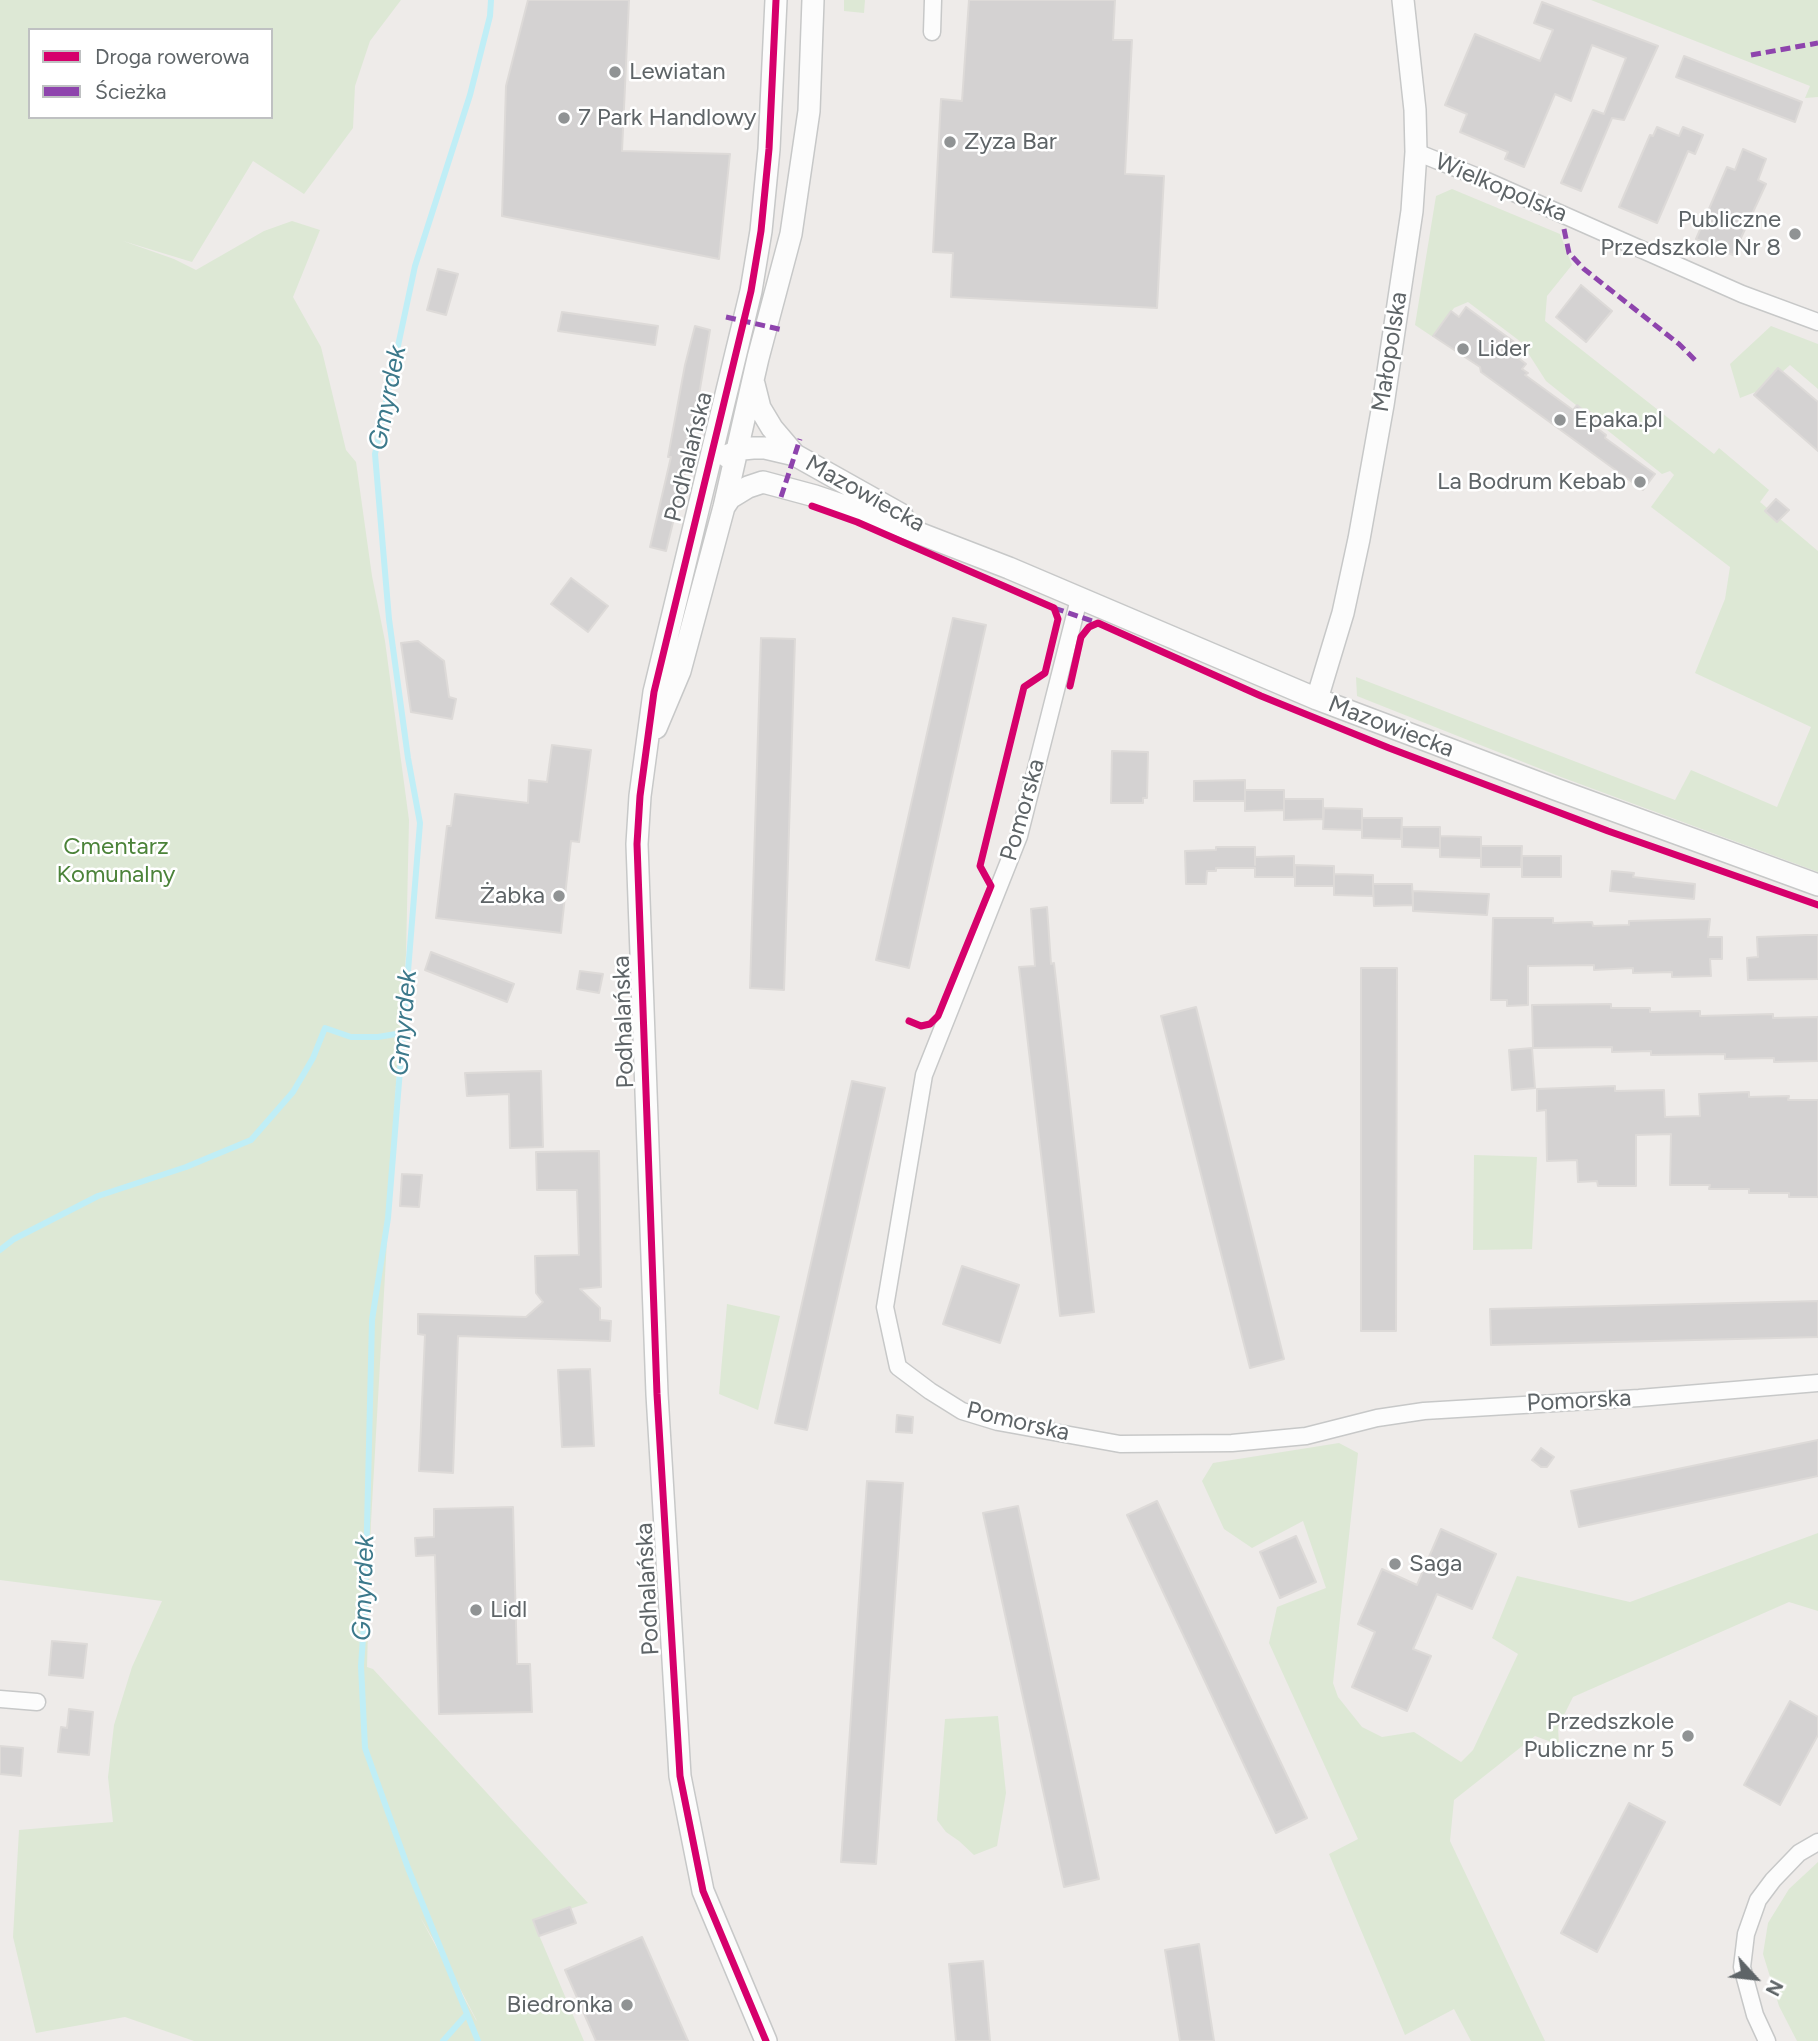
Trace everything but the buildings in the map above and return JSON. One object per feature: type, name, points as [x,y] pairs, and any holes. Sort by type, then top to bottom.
[{"type":"street","name":"Podhalańska","points":[[766,2041],[703,1891],[680,1776],[657,1394],[637,844],[654,691],[751,291],[761,231],[769,149],[776,0]]},
{"type":"street","name":"Podhalańska","points":[[646,753],[680,671],[724,507],[791,234],[808,111],[813,0]]},
{"type":"street","points":[[932,32],[933,0]]},
{"type":"street","name":"Małopolska","points":[[1317,699],[1343,613],[1370,479],[1410,224],[1416,152],[1410,57],[1403,0]]},
{"type":"street","name":"Wielkopolska","points":[[1416,152],[1742,294],[1817,320]]},
{"type":"street","name":"Mazowiecka","points":[[754,377],[760,408],[772,428],[796,455]]},
{"type":"street","points":[[720,415],[728,441],[763,482],[730,498],[724,507]]},
{"type":"street","name":"Mazowiecka","points":[[705,475],[717,459],[737,452],[765,448],[796,455],[971,554]]},
{"type":"street","name":"Mazowiecka","points":[[763,482],[877,517],[1317,699],[1818,885]]},
{"type":"street","name":"Pomorska","points":[[1079,599],[1019,836],[924,1075],[885,1307],[898,1367],[962,1411],[998,1422],[1120,1444],[1244,1441],[1306,1436],[1364,1421],[1424,1411],[1639,1398],[1818,1383]]},
{"type":"street","points":[[0,1699],[37,1702]]},
{"type":"street","points":[[1767,2041],[1755,2014],[1742,1967],[1746,1934],[1758,1900],[1773,1880],[1799,1853],[1818,1842]]},
{"type":"green space","name":"Cmentarz Komunalny","points":[[0,0],[401,0],[370,41],[355,86],[353,128],[304,194],[253,161],[192,262],[123,241],[174,259],[196,270],[264,231],[292,221],[320,230],[293,297],[321,347],[346,450],[356,462],[372,576],[385,641],[409,820],[406,954],[371,1522],[367,1667],[373,1669],[588,1903],[533,1921],[584,2041],[194,2041],[125,2017],[36,2033],[13,1937],[19,1830],[113,1822],[108,1777],[114,1725],[132,1667],[162,1601],[0,1580]],"holes":[[[419,1915],[444,1958],[477,2021]]]},
{"type":"green space","points":[[844,0],[865,0],[864,13],[844,11]]},
{"type":"green space","points":[[1591,0],[1818,0],[1818,97],[1805,98],[1810,86]]},
{"type":"green space","points":[[1452,189],[1560,234],[1572,265],[1547,296],[1545,321],[1714,454],[1719,448],[1769,490],[1760,502],[1818,551],[1818,872],[1561,777],[1357,696],[1356,677],[1675,800],[1691,770],[1777,807],[1811,727],[1695,673],[1725,599],[1730,567],[1651,507],[1674,475],[1670,471],[1662,474],[1546,381],[1521,342],[1468,302],[1454,308],[1433,337],[1415,325],[1436,196]]},
{"type":"green space","points":[[1771,326],[1818,344],[1818,389],[1790,365],[1763,389],[1740,398],[1730,364]]},
{"type":"green space","points":[[1474,1155],[1537,1157],[1532,1249],[1473,1250]]},
{"type":"green space","points":[[727,1304],[780,1316],[758,1410],[719,1394]]},
{"type":"green space","points":[[1339,1443],[1358,1453],[1333,1683],[1338,1697],[1362,1727],[1382,1737],[1414,1732],[1461,1762],[1473,1750],[1518,1654],[1492,1638],[1517,1576],[1630,1602],[1818,1533],[1818,1611],[1789,1602],[1573,1697],[1558,1727],[1559,1745],[1535,1736],[1454,1800],[1450,1841],[1545,2041],[1471,2041],[1454,2009],[1405,2035],[1329,1854],[1358,1839],[1269,1643],[1277,1607],[1326,1588],[1303,1521],[1252,1548],[1224,1529],[1202,1481],[1213,1463]]},
{"type":"green space","points":[[998,1716],[1006,1793],[997,1846],[974,1855],[946,1832],[937,1820],[945,1719]]},
{"type":"green space","points":[[1818,1862],[1818,2041],[1797,2041],[1779,2006],[1763,1954],[1768,1923],[1789,1889]]},
{"type":"waterway","name":"Gmyrdek","points":[[478,2041],[408,1868],[365,1748],[361,1666],[365,1609],[372,1320],[388,1218],[420,823],[389,619],[375,454],[415,266],[470,95],[490,16],[491,0]]},
{"type":"waterway","points":[[0,1250],[14,1239],[98,1196],[186,1167],[251,1140],[293,1092],[313,1058],[325,1028],[351,1037],[378,1037],[402,1033]]},
{"type":"waterway","points":[[443,2041],[467,2014]]},
{"type":"marked path","points":[[1751,55],[1818,43]]},
{"type":"marked path","points":[[1564,229],[1569,253],[1584,269],[1679,344],[1695,360]]},
{"type":"marked path","points":[[726,317],[783,330]]},
{"type":"marked path","points":[[781,497],[800,439]]},
{"type":"marked path","points":[[1054,608],[1098,623]]},
{"type":"cycle path","points":[[766,2041],[703,1891],[680,1776],[657,1394],[637,844],[640,796],[654,692],[751,291],[761,231],[769,149],[776,0]]},
{"type":"cycle path","points":[[812,506],[857,522],[1054,608],[1058,619],[1045,673],[1024,687],[980,866],[991,886],[938,1016],[930,1024],[921,1026],[909,1021]]},
{"type":"cycle path","points":[[1070,686],[1081,637],[1089,627],[1098,623],[1261,696],[1389,748],[1608,831],[1818,905]]},
{"type":"place","name":"Lewiatan","points":[[615,72]]},
{"type":"place","name":"7 Park Handlowy","points":[[564,118]]},
{"type":"place","name":"Zyza Bar","points":[[950,142]]},
{"type":"place","name":"Publiczne Przedszkole Nr 8","points":[[1795,234]]},
{"type":"place","name":"Lider","points":[[1463,349]]},
{"type":"place","name":"Epaka.pl","points":[[1560,420]]},
{"type":"place","name":"La Bodrum Kebab","points":[[1640,482]]},
{"type":"place","name":"Żabka","points":[[559,896]]},
{"type":"place","name":"Saga","points":[[1395,1564]]},
{"type":"place","name":"Lidl","points":[[476,1610]]},
{"type":"place","name":"Przedszkole Publiczne nr 5","points":[[1688,1736]]},
{"type":"place","name":"Biedronka","points":[[627,2005]]}]
